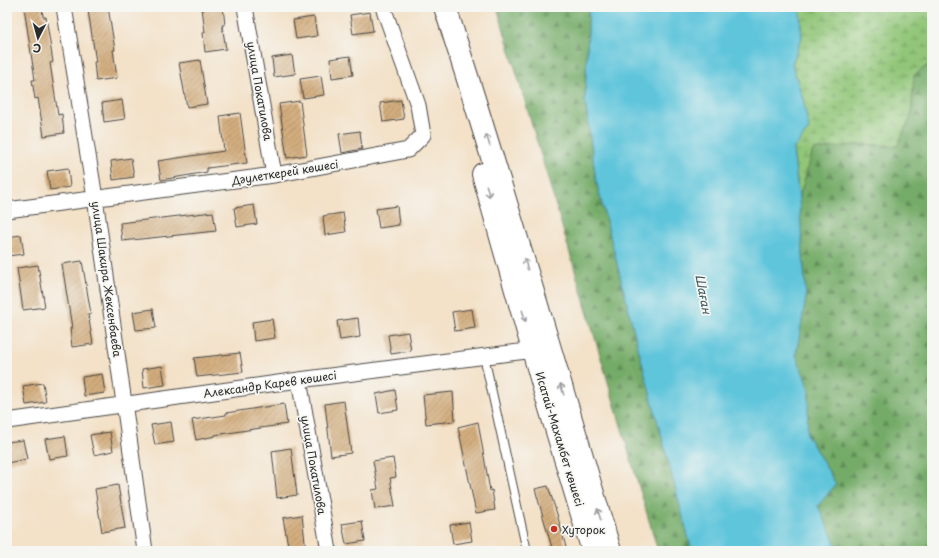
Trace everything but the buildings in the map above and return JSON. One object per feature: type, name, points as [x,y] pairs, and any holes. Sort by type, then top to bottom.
[{"type":"main road","points":[[430,7],[473,141],[610,551]]},
{"type":"main road","points":[[445,7],[487,137],[542,348]]},
{"type":"main road","name":"Исатай-Махамбет көшесі","points":[[542,348],[593,551]]},
{"type":"street","name":"улица Шакира Жексенбаева","points":[[64,7],[95,198],[146,551]]},
{"type":"street","name":"улица Покатилова","points":[[245,7],[274,175]]},
{"type":"street","name":"Дәулеткерей көшесі","points":[[7,210],[274,175],[408,150],[423,135],[418,105],[382,7]]},
{"type":"street","name":"Александр Карев көшесі","points":[[7,421],[542,348]]},
{"type":"street","name":"улица Покатилова","points":[[299,380],[329,551]]},
{"type":"lane","points":[[484,356],[527,551]]},
{"type":"green space","points":[[497,7],[589,7],[585,100],[596,180],[640,355],[692,551],[658,551]]},
{"type":"green space","points":[[804,7],[930,7],[932,10],[932,62],[914,75],[911,116],[897,146],[861,144],[813,150],[799,198],[793,150],[803,99],[792,64],[802,37],[800,12]]},
{"type":"green space","points":[[932,62],[932,551],[839,551],[817,506],[836,484],[807,435],[809,389],[796,355],[806,298],[799,198],[813,150],[861,144],[897,146],[911,116],[914,75]]},
{"type":"water","name":"Шаған","points":[[589,7],[804,7],[800,12],[802,37],[792,64],[803,99],[809,129],[793,150],[799,198],[806,298],[796,355],[809,389],[807,435],[836,484],[818,506],[839,551],[692,551],[640,355],[596,180],[585,100]]},
{"type":"place","name":"Хуторок","points":[[554,529]]}]
